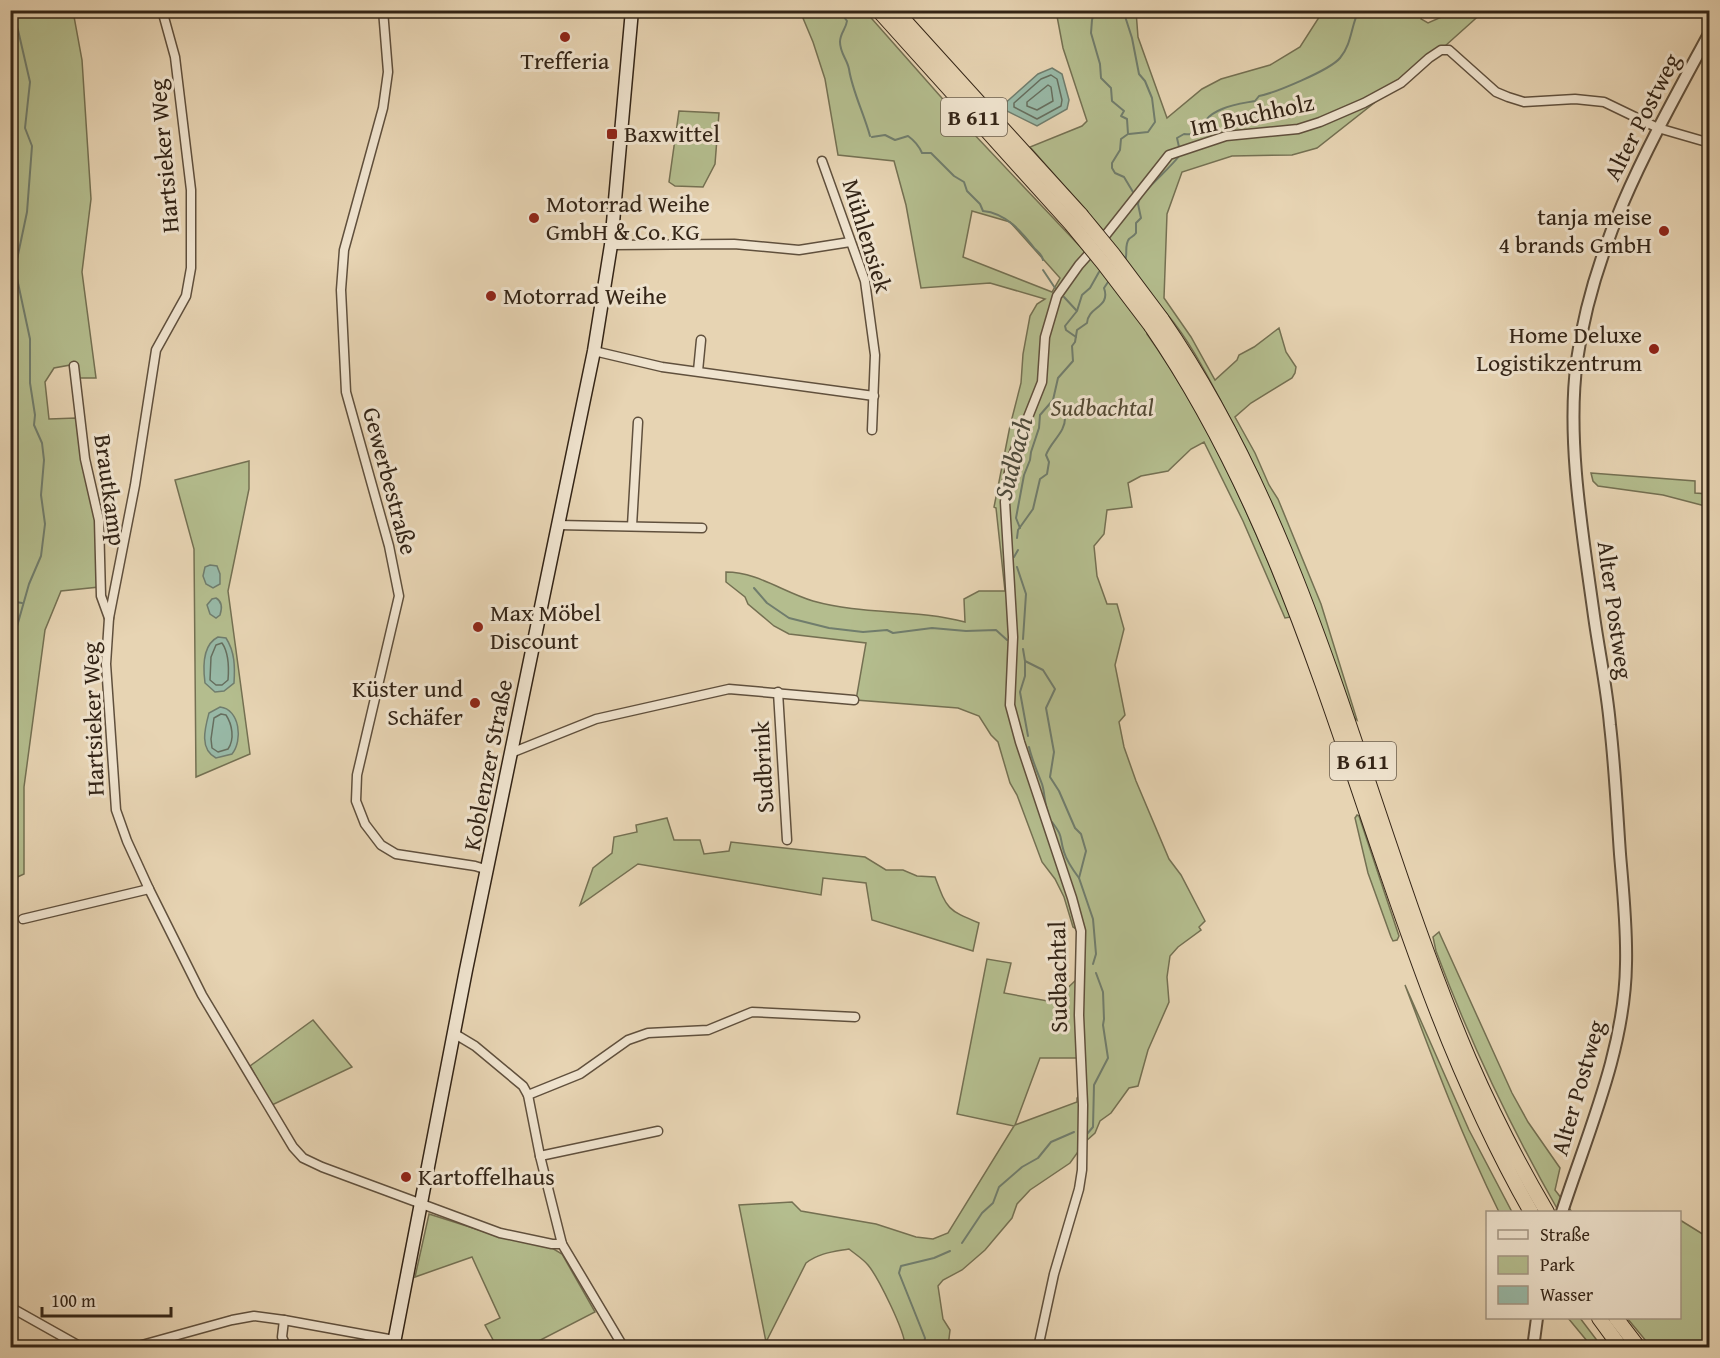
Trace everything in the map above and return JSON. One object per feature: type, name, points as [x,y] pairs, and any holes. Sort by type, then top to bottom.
[{"type":"highway","name":"B 611","points":[[878,10],[1076,219],[1113,254],[1156,322],[1197,397],[1220,440],[1281,570],[1311,648],[1430,994],[1487,1129],[1530,1211]]},
{"type":"highway","name":"B 611","points":[[895,10],[1076,219]]},
{"type":"highway","name":"B 611","points":[[1156,322],[1205,388],[1231,433],[1292,565],[1321,642],[1441,989],[1498,1124],[1546,1211]]},
{"type":"highway","points":[[1600,1319],[1621,1347]]},
{"type":"highway","points":[[1618,1319],[1639,1347]]},
{"type":"main road","name":"Koblenzer Straße","points":[[394,1344],[466,970],[594,351],[611,245],[632,10]]},
{"type":"street","name":"Hartsieker Weg","points":[[162,10],[175,57],[191,190],[191,268],[186,296],[156,350],[135,485],[110,618],[106,664],[116,810],[149,889],[202,995],[293,1147],[303,1158],[500,1233],[562,1244]]},
{"type":"street","name":"Gewerbestraße","points":[[383,10],[388,72],[383,108],[344,250],[341,290],[346,392],[389,546],[399,596],[357,775],[357,801],[365,824],[381,845],[396,854],[488,870]]},
{"type":"street","name":"Alter Postweg","points":[[1562,1211],[1605,1082],[1619,1026],[1627,966],[1610,723],[1577,479],[1576,369],[1589,297],[1612,228],[1634,175],[1710,32]]},
{"type":"street","name":"Im Buchholz","points":[[1079,265],[1169,155],[1226,136],[1298,129],[1320,122],[1364,104],[1401,83],[1429,57],[1441,50],[1449,50],[1496,92],[1508,98],[1524,102],[1575,99],[1604,102],[1658,128],[1710,142]]},
{"type":"street","name":"Mühlensiek","points":[[822,161],[865,281],[875,355],[872,430]]},
{"type":"street","points":[[611,245],[734,244],[799,250],[850,242]]},
{"type":"street","name":"Sudbachtal","points":[[1038,1347],[1054,1274],[1080,1189],[1082,1170],[1083,1105],[1079,1015],[1081,931],[1010,705],[1013,637],[1005,502],[1007,480],[1014,455],[1042,382],[1045,337],[1057,296],[1079,265]]},
{"type":"street","points":[[698,371],[701,340]]},
{"type":"street","points":[[594,351],[662,367],[874,396]]},
{"type":"street","name":"Brautkamp","points":[[74,366],[85,459],[99,520],[101,596],[110,618]]},
{"type":"street","points":[[632,526],[638,422]]},
{"type":"street","points":[[558,525],[702,528]]},
{"type":"street","points":[[511,753],[596,719],[729,688],[854,700]]},
{"type":"street","name":"Sudbrink","points":[[778,692],[787,840]]},
{"type":"street","points":[[23,919],[149,889]]},
{"type":"street","points":[[528,1095],[580,1074],[628,1040],[648,1033],[708,1030],[752,1012],[855,1017]]},
{"type":"street","points":[[455,1034],[475,1046],[507,1072],[523,1086],[528,1095],[540,1156],[562,1244],[624,1347]]},
{"type":"street","points":[[540,1156],[658,1131]]},
{"type":"street","points":[[10,1307],[83,1347]]},
{"type":"street","points":[[131,1347],[254,1316],[285,1320],[394,1344]]},
{"type":"street","points":[[1533,1347],[1537,1319]]},
{"type":"street","points":[[285,1320],[282,1337],[287,1347]]},
{"type":"green space","points":[[11,11],[73,11],[82,60],[91,199],[82,272],[96,378],[78,378],[76,364],[54,368],[45,382],[49,419],[76,418],[96,521],[99,587],[61,591],[45,630],[24,787],[24,874],[11,880]]},
{"type":"green space","name":"Sudbachtal","points":[[800,11],[865,11],[971,131],[1091,258],[1104,231],[1030,147],[1082,126],[1087,121],[1063,48],[1056,11],[1136,11],[1138,37],[1167,118],[1202,89],[1221,79],[1270,65],[1300,47],[1323,11],[1423,11],[1421,19],[1428,23],[1455,11],[1484,11],[1435,55],[1317,148],[1292,155],[1232,156],[1182,172],[1167,214],[1164,298],[1191,337],[1215,380],[1237,360],[1239,355],[1279,328],[1286,352],[1296,367],[1295,373],[1292,378],[1251,403],[1235,417],[1278,499],[1321,604],[1357,720],[1353,717],[1310,597],[1260,479],[1203,369],[1183,335],[1167,314],[1147,331],[1147,334],[1190,401],[1227,471],[1291,617],[1285,618],[1243,521],[1204,442],[1191,449],[1168,471],[1141,476],[1128,483],[1132,507],[1107,510],[1104,534],[1094,546],[1097,576],[1107,604],[1117,604],[1124,629],[1115,665],[1125,715],[1119,722],[1124,747],[1169,859],[1181,875],[1205,921],[1199,927],[1201,930],[1170,956],[1167,977],[1169,1002],[1148,1050],[1138,1086],[1129,1088],[1111,1113],[1100,1121],[1095,1133],[1085,1142],[1070,1163],[1030,1190],[1017,1204],[1012,1218],[985,1250],[962,1270],[943,1280],[938,1286],[943,1319],[950,1330],[948,1347],[905,1347],[891,1305],[873,1271],[849,1249],[821,1255],[806,1263],[766,1342],[739,1205],[792,1202],[801,1211],[876,1224],[916,1237],[933,1239],[948,1233],[1014,1126],[957,1114],[987,959],[1011,963],[1004,993],[1053,1002],[1078,978],[1078,930],[1073,927],[1064,897],[1055,879],[1042,862],[1017,795],[1010,783],[998,742],[979,716],[958,708],[856,700],[866,643],[789,634],[774,626],[748,604],[745,597],[726,582],[726,572],[748,575],[813,601],[832,605],[927,615],[965,622],[964,599],[979,591],[1005,591],[996,508],[994,507],[1021,383],[1023,354],[1030,316],[1037,304],[1045,299],[990,283],[921,288],[906,205],[894,161],[838,155],[825,79]],"holes":[[[972,211],[1010,222],[1060,278],[1052,292],[963,257]],[[1040,1058],[1079,1058],[1081,1094],[1077,1102],[1015,1125]]]},
{"type":"green space","points":[[679,111],[719,113],[715,164],[703,187],[675,186],[669,182]]},
{"type":"green space","points":[[249,461],[249,489],[228,591],[250,754],[196,777],[194,549],[175,480]]},
{"type":"green space","points":[[1591,473],[1695,481],[1695,493],[1709,494],[1709,507],[1663,495],[1598,486],[1593,481]]},
{"type":"green space","points":[[1357,815],[1399,936],[1397,940],[1393,941],[1391,937],[1368,873],[1355,818]]},
{"type":"green space","points":[[667,818],[674,840],[700,840],[704,854],[729,851],[731,842],[865,857],[886,870],[903,870],[917,876],[935,877],[942,896],[950,907],[960,915],[979,923],[973,951],[872,920],[866,883],[823,878],[821,895],[638,864],[580,905],[593,868],[612,853],[614,837],[637,832],[636,825]]},
{"type":"green space","points":[[1439,932],[1512,1093],[1528,1122],[1560,1168],[1555,1190],[1571,1211],[1558,1211],[1524,1149],[1463,1018],[1436,951],[1433,937]]},
{"type":"green space","points":[[1405,985],[1469,1130],[1511,1211],[1499,1211],[1449,1100]]},
{"type":"green space","points":[[313,1020],[352,1067],[272,1105],[250,1066]]},
{"type":"green space","points":[[429,1214],[498,1236],[552,1248],[562,1254],[595,1312],[527,1347],[497,1347],[485,1325],[500,1318],[472,1257],[415,1277]]},
{"type":"green space","points":[[1681,1221],[1709,1238],[1709,1345],[1706,1348],[1651,1347],[1628,1319],[1681,1319]]},
{"type":"green space","points":[[1569,1319],[1581,1319],[1602,1347],[1592,1347]]},
{"type":"water","points":[[1052,68],[1062,74],[1069,100],[1067,109],[1037,126],[1003,109],[1003,105],[1038,74]]},
{"type":"water","points":[[217,566],[220,574],[220,584],[213,588],[206,584],[203,576],[205,567]]},
{"type":"water","points":[[216,598],[221,608],[220,615],[216,618],[210,614],[207,605]]},
{"type":"water","points":[[218,637],[226,638],[233,654],[234,683],[224,691],[215,692],[205,683],[204,664],[209,645]]},
{"type":"water","points":[[220,707],[232,713],[238,726],[238,741],[232,754],[216,758],[207,749],[205,731],[209,713]]},
{"type":"waterway","points":[[839,10],[847,21],[840,39],[840,46],[870,136]]},
{"type":"waterway","name":"Sudbach","points":[[1095,10],[1091,33],[1100,64],[1101,78],[1111,88],[1112,101],[1124,111],[1121,116],[1127,119],[1128,134],[1121,139],[1120,150],[1112,163],[1112,168],[1115,173],[1124,177],[1133,192]]},
{"type":"waterway","points":[[1123,10],[1132,38],[1139,74],[1145,81],[1152,98],[1155,122],[1148,132],[1129,134]]},
{"type":"waterway","points":[[1179,147],[1177,138],[1184,134],[1196,133],[1203,123],[1218,111],[1255,101],[1259,96],[1302,80],[1334,63],[1347,47],[1359,10]]},
{"type":"waterway","points":[[10,11],[18,30],[30,82],[25,128],[32,146],[27,212],[15,269],[30,339],[30,383],[35,415],[34,425],[42,443],[44,460],[41,495],[45,524],[41,556],[29,584],[10,651]]},
{"type":"waterway","points":[[872,137],[885,135],[895,140],[908,136],[917,144],[922,153],[931,153],[954,176],[964,182],[967,191],[980,204],[983,211],[999,215],[1013,224],[1043,260]]},
{"type":"waterway","points":[[1145,192],[1180,155]]},
{"type":"waterway","name":"Sudbach","points":[[1125,261],[1128,241],[1136,233],[1136,223],[1141,218],[1138,204],[1140,197]]},
{"type":"waterway","points":[[1043,270],[1055,288]]},
{"type":"waterway","name":"Sudbach","points":[[1076,337],[1066,330],[1065,326],[1077,311],[1082,295],[1090,288],[1099,272]]},
{"type":"waterway","name":"Sudbach","points":[[1020,528],[1016,518],[1024,475],[1039,428],[1040,415],[1053,400],[1058,378],[1073,361],[1072,346],[1077,330],[1087,323],[1088,317],[1104,300],[1104,288],[1110,279]]},
{"type":"waterway","points":[[1064,297],[1076,310]]},
{"type":"waterway","name":"Sudbach","points":[[1017,538],[1018,530],[1033,509],[1040,479],[1047,474],[1049,462],[1046,455],[1065,422],[1065,417],[1053,400]]},
{"type":"waterway","name":"Sudbach","points":[[1014,557],[1018,550]]},
{"type":"waterway","name":"Sudbach","points":[[1017,567],[1026,594],[1023,639]]},
{"type":"waterway","points":[[754,588],[767,603],[789,618],[829,628],[863,632],[887,630],[893,633],[932,628],[966,631],[996,630],[1007,640]]},
{"type":"waterway","points":[[10,601],[22,603]]},
{"type":"waterway","name":"Sudbach","points":[[1023,649],[1025,676],[1020,692],[1028,736]]},
{"type":"waterway","name":"Sudbach","points":[[1025,661],[1043,670],[1055,689],[1046,708],[1054,752],[1050,777],[1059,791],[1075,828],[1081,834],[1086,851],[1079,878],[1093,919],[1096,954],[1093,964]]},
{"type":"waterway","name":"Sudbach","points":[[1029,747],[1042,784],[1048,812]]},
{"type":"waterway","name":"Sudbach","points":[[1052,822],[1060,834],[1067,859],[1079,878]]},
{"type":"waterway","name":"Sudbach","points":[[1087,1134],[1093,1127],[1094,1085],[1108,1058],[1103,1025],[1103,992],[1096,973]]},
{"type":"waterway","name":"Sudbach","points":[[962,1243],[982,1213],[993,1203],[999,1187],[1022,1167],[1038,1158],[1051,1142],[1074,1132]]},
{"type":"waterway","name":"Sudbach","points":[[923,1348],[925,1338],[899,1273],[901,1266],[934,1258],[950,1251]]},
{"type":"place","name":"Trefferia","points":[[565,37]]},
{"type":"place","name":"Baxwittel","points":[[612,134]]},
{"type":"place","name":"Motorrad Weihe GmbH & Co. KG","points":[[534,218]]},
{"type":"place","name":"tanja meise 4 brands GmbH","points":[[1664,231]]},
{"type":"place","name":"Motorrad Weihe","points":[[491,296]]},
{"type":"place","name":"Home Deluxe Logistikzentrum","points":[[1654,349]]},
{"type":"place","name":"Max Möbel Discount","points":[[478,627]]},
{"type":"place","name":"Küster und Schäfer","points":[[475,703]]},
{"type":"place","name":"Kartoffelhaus","points":[[406,1177]]}]
